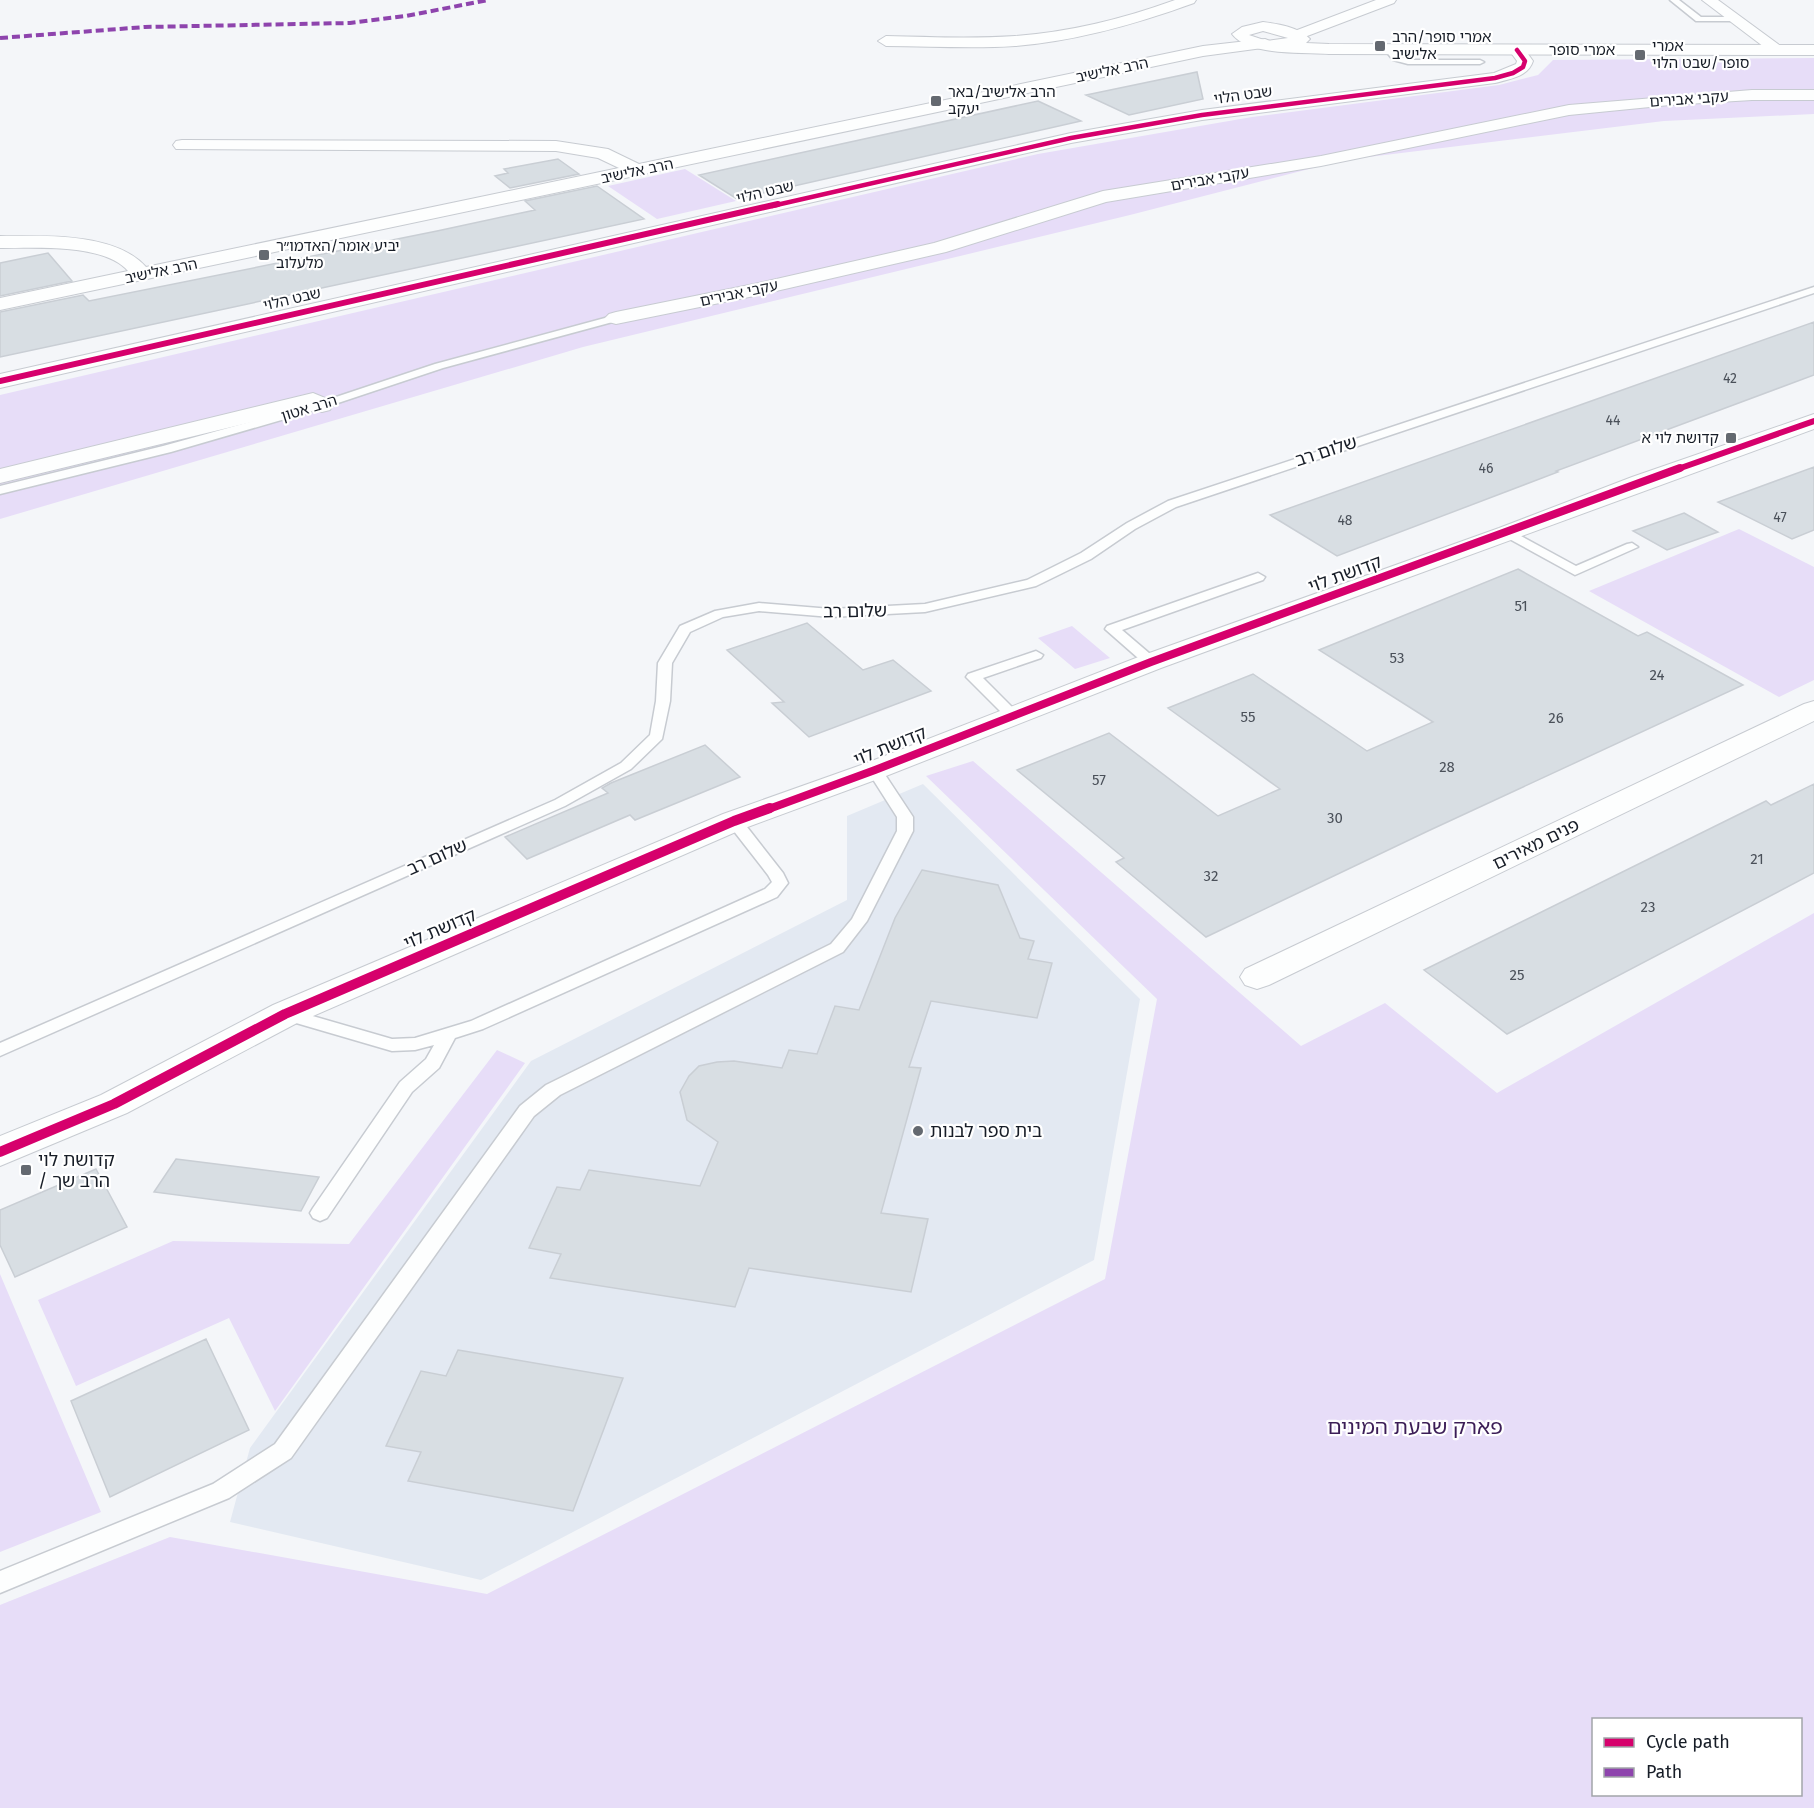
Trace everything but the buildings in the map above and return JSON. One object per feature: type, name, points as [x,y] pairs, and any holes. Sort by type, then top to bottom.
[{"type":"street","points":[[886,41],[1015,41],[1069,34],[1139,19],[1189,0]]},
{"type":"street","points":[[1203,51],[1294,41],[1297,36],[1389,0]]},
{"type":"street","points":[[1709,0],[1778,50]]},
{"type":"street","points":[[1203,51],[1247,30],[1328,23]]},
{"type":"street","points":[[1273,28],[1329,47],[1350,49]]},
{"type":"street","points":[[1240,34],[1244,39],[1270,44],[1350,49]]},
{"type":"street","name":"אמרי סופר","points":[[1350,49],[1814,50]]},
{"type":"street","name":"שבט הלוי","points":[[0,381],[1060,141],[1223,112],[1495,78],[1514,73],[1523,67],[1525,61],[1517,50]]},
{"type":"street","name":"הרב אלישיב","points":[[0,304],[1203,51]]},
{"type":"street","name":"עקבי אבירים","points":[[616,318],[759,289],[939,248],[1103,197],[1321,161],[1569,110],[1670,100],[1752,95],[1814,95]]},
{"type":"street","points":[[182,145],[556,146],[602,153],[619,159],[639,171]]},
{"type":"street","points":[[0,242],[71,244],[100,249],[131,262],[142,274]]},
{"type":"street","points":[[0,476],[313,400],[322,405]]},
{"type":"street","name":"קדושת לוי","points":[[0,1152],[114,1104],[285,1014],[734,821],[875,770],[1151,662],[1814,421]]},
{"type":"street","name":"פנים מאירים","points":[[1257,977],[1814,710]]},
{"type":"lane","points":[[1674,0],[1699,19],[1735,19]]},
{"type":"lane","points":[[1389,50],[1396,58],[1408,62],[1480,62]]},
{"type":"lane","name":"שלום רב","points":[[0,1050],[560,804],[626,766],[657,736],[663,701],[665,663],[685,629],[720,614],[759,607],[831,613],[925,608],[1031,583],[1086,556],[1131,526],[1172,504],[1814,290]]},
{"type":"lane","name":"הרב אטון","points":[[0,490],[167,449],[322,405],[439,366],[616,318]]},
{"type":"lane","points":[[1508,533],[1575,571],[1632,547]]},
{"type":"lane","points":[[1151,662],[1112,629],[1258,577]]},
{"type":"lane","points":[[1012,715],[974,677],[1036,655]]},
{"type":"lane","points":[[0,1582],[221,1491],[283,1451],[527,1111],[553,1090],[837,948],[859,921],[905,831],[905,817],[875,770]]},
{"type":"lane","points":[[285,1014],[392,1045],[415,1044],[477,1025],[771,892],[780,884],[775,873],[734,821]]},
{"type":"lane","points":[[320,1213],[406,1087],[433,1063],[448,1035]]},
{"type":"shaded area","points":[[923,784],[1140,999],[1094,1260],[481,1580],[230,1522],[250,1448],[531,1061],[847,900],[847,816]]},
{"type":"green space","points":[[1814,58],[1814,114],[1664,121],[1344,160],[1130,215],[583,347],[0,519],[0,395],[1038,154],[1252,117],[1499,85],[1538,75],[1553,60]]},
{"type":"green space","points":[[685,169],[736,201],[657,219],[608,186]]},
{"type":"green space","points":[[1739,529],[1814,567],[1814,680],[1779,697],[1589,591]]},
{"type":"green space","points":[[1072,626],[1110,658],[1075,669],[1038,638]]},
{"type":"green space","name":"פארק שבעת המינים","points":[[973,761],[1301,1046],[1385,1003],[1497,1093],[1814,913],[1814,1808],[0,1808],[0,1605],[170,1537],[487,1594],[1105,1279],[1157,999],[926,776]]},
{"type":"green space","points":[[497,1050],[525,1063],[275,1411],[229,1318],[76,1386],[38,1300],[173,1241],[349,1244]]},
{"type":"green space","points":[[0,1274],[101,1512],[0,1552]]},
{"type":"marked path","points":[[0,38],[145,27],[350,23],[406,16],[488,0]]},
{"type":"cycle path","points":[[0,381],[1071,138],[1202,115],[1495,78],[1513,73],[1523,67],[1525,61],[1517,50]]},
{"type":"cycle path","points":[[0,1152],[114,1104],[285,1014],[734,821],[875,770],[1151,662],[1814,421]]},
{"type":"place","name":"אמרי סופר/הרב אלישיב","points":[[1380,46]]},
{"type":"place","name":"אמרי סופר/שבט הלוי","points":[[1640,55]]},
{"type":"place","name":"הרב אלישיב/באר יעקב","points":[[936,101]]},
{"type":"place","name":"יביע אומר/האדמו״ר מלעלוב","points":[[264,255]]},
{"type":"place","name":"קדושת לוי א","points":[[1731,438]]},
{"type":"place","name":"בית ספר לבנות","points":[[918,1131]]},
{"type":"place","name":"קדושת לוי / הרב שך","points":[[26,1170]]}]
